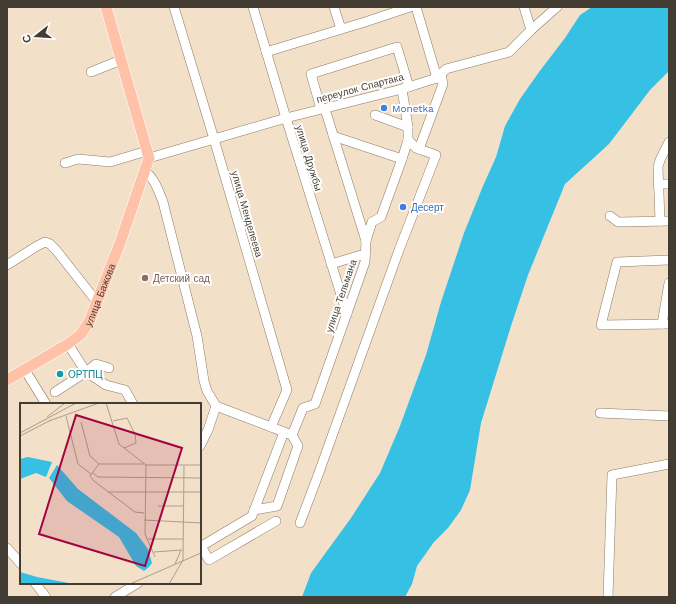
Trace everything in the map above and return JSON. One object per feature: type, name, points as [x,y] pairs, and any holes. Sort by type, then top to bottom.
[{"type":"main road","points":[[106,7],[148,154]]},
{"type":"main road","name":"улица Бажова","points":[[7,380],[68,344],[81,334],[89,322],[120,243],[145,171],[148,154]]},
{"type":"street","name":"улица Менделеева","points":[[174,7],[287,390],[271,427]]},
{"type":"street","name":"улица Дружбы","points":[[253,7],[347,314]]},
{"type":"street","points":[[334,7],[341,29]]},
{"type":"street","points":[[266,52],[410,7]]},
{"type":"street","points":[[416,7],[443,84],[419,149]]},
{"type":"street","points":[[524,7],[531,30]]},
{"type":"street","name":"переулок Спартака","points":[[65,163],[78,159],[110,162],[214,140],[286,118],[405,88],[439,76],[446,69],[509,52],[557,7]]},
{"type":"street","name":"улица Тельмана","points":[[201,546],[252,516],[288,434],[303,408],[315,404],[365,262],[366,241],[372,222],[381,217],[408,140],[405,88],[397,47],[311,74],[323,109]]},
{"type":"street","points":[[92,72],[121,60]]},
{"type":"street","points":[[323,109],[366,241]]},
{"type":"street","points":[[375,115],[408,127]]},
{"type":"street","points":[[333,136],[402,160]]},
{"type":"street","points":[[300,523],[397,257],[436,155],[416,148],[408,140]]},
{"type":"street","points":[[610,216],[618,222],[665,221],[658,184],[658,167],[664,159],[669,142]]},
{"type":"street","points":[[145,171],[154,182],[163,202],[197,336],[204,382],[207,391],[216,406],[288,434],[298,446],[277,506],[254,510]]},
{"type":"street","points":[[658,184],[669,184]]},
{"type":"street","points":[[7,265],[45,242],[50,244],[98,302]]},
{"type":"street","points":[[331,264],[365,254]]},
{"type":"street","points":[[669,260],[617,262],[601,325],[665,324],[669,283]]},
{"type":"street","points":[[68,344],[86,372],[106,385],[125,390],[132,403]]},
{"type":"street","points":[[55,392],[96,364],[109,368]]},
{"type":"street","points":[[25,370],[45,403]]},
{"type":"street","points":[[201,444],[208,430],[216,406]]},
{"type":"street","points":[[600,413],[669,416]]},
{"type":"street","points":[[608,597],[612,475],[669,464]]},
{"type":"street","points":[[201,546],[209,560],[276,521]]},
{"type":"street","points":[[7,548],[20,563]]},
{"type":"street","points":[[36,584],[46,597]]},
{"type":"street","points":[[114,597],[136,584]]},
{"type":"water","points":[[592,7],[669,7],[669,71],[650,90],[609,144],[565,184],[528,275],[511,326],[481,423],[470,490],[461,510],[448,528],[434,542],[417,566],[412,584],[405,597],[302,597],[311,573],[351,518],[380,473],[400,426],[426,355],[441,302],[464,233],[496,157],[505,126],[520,99],[580,15]]},
{"type":"place","name":"Monetka","points":[[384,108]]},
{"type":"place","name":"Десерт","points":[[403,207]]},
{"type":"place","name":"Детский сад","points":[[145,278]]},
{"type":"place","name":"ОРТПЦ","points":[[60,374]]}]
